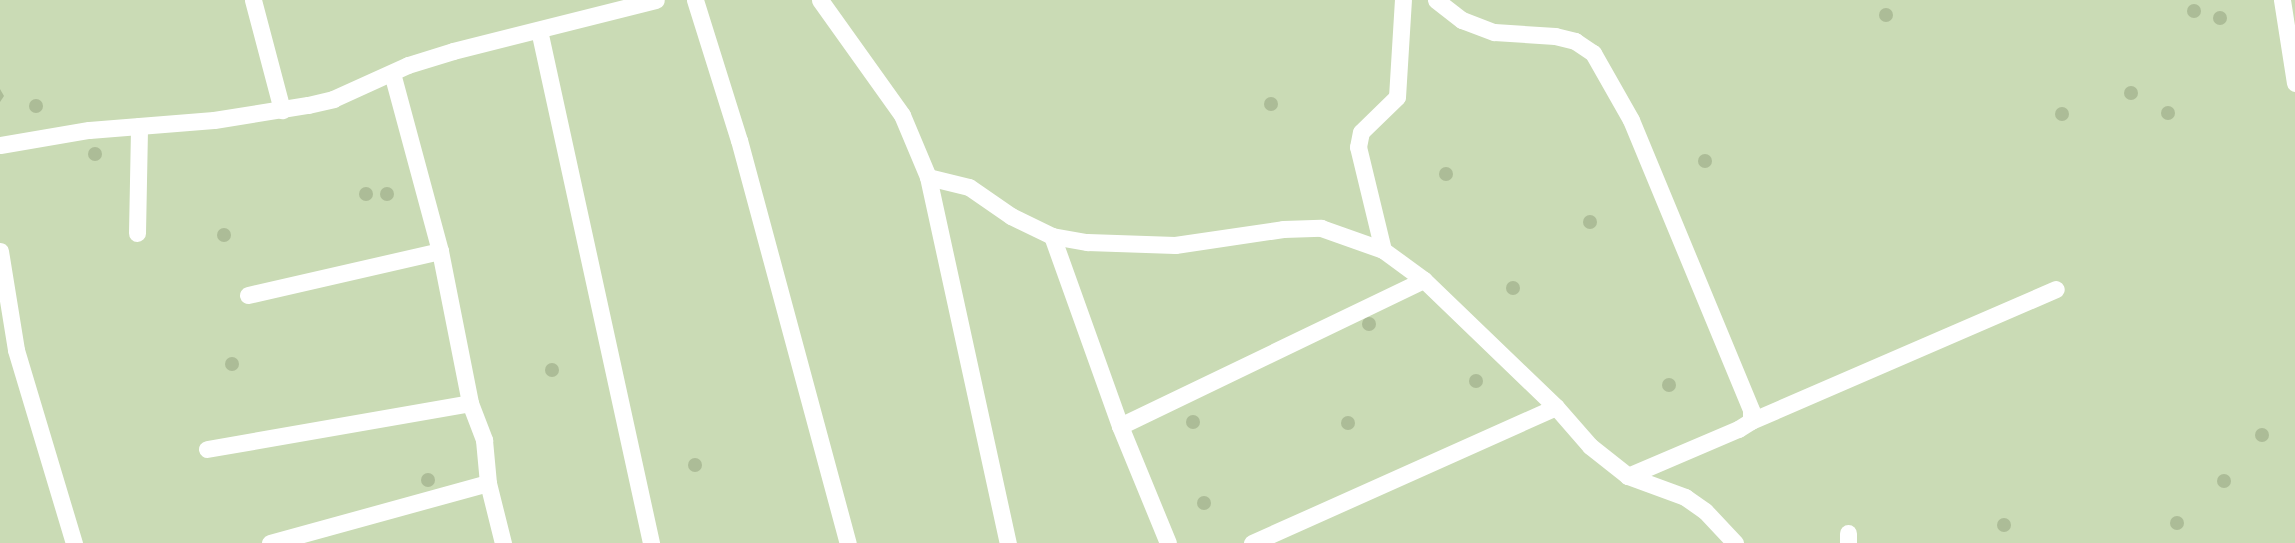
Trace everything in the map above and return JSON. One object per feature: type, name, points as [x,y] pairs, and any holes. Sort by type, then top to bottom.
[{"type":"street","points":[[253,0],[282,110]]},
{"type":"street","points":[[0,145],[89,130],[282,110],[333,99],[392,73],[453,51],[656,0]]},
{"type":"street","points":[[695,0],[739,140],[848,543]]},
{"type":"street","points":[[820,0],[902,115],[928,177],[1008,543]]},
{"type":"street","points":[[1383,250],[1358,147],[1361,132],[1397,97],[1403,0]]},
{"type":"street","points":[[1436,0],[1462,20],[1494,32],[1555,36],[1575,40],[1593,54],[1631,120],[1673,216],[1751,410],[1751,421]]},
{"type":"street","points":[[2282,0],[2295,83]]},
{"type":"street","points":[[539,30],[651,543]]},
{"type":"street","points":[[392,73],[440,251],[470,402],[484,440],[488,483],[503,543]]},
{"type":"street","points":[[137,233],[139,126]]},
{"type":"street","points":[[928,177],[969,187],[1011,216],[1052,236],[1087,242],[1175,245],[1283,229],[1321,228],[1383,250],[1424,280],[1556,407],[1590,446],[1628,476],[1685,497],[1705,511],[1735,543]]},
{"type":"street","points":[[1052,236],[1120,426],[1168,543]]},
{"type":"street","points":[[0,251],[16,350],[74,543]]},
{"type":"street","points":[[248,296],[440,251]]},
{"type":"street","points":[[1120,426],[1424,280]]},
{"type":"street","points":[[1628,476],[2056,289]]},
{"type":"street","points":[[207,449],[470,402]]},
{"type":"street","points":[[1252,543],[1556,407]]},
{"type":"street","points":[[270,543],[488,483]]},
{"type":"building","points":[[2194,4],[2199,6],[2201,11],[2199,16],[2194,18],[2189,16],[2187,11],[2189,6]]},
{"type":"building","points":[[1886,8],[1891,10],[1893,15],[1891,20],[1886,22],[1881,20],[1879,15],[1881,10]]},
{"type":"building","points":[[2220,11],[2225,13],[2227,18],[2225,23],[2220,25],[2215,23],[2213,18],[2215,13]]},
{"type":"building","points":[[2131,86],[2136,88],[2138,93],[2136,98],[2131,100],[2126,98],[2124,93],[2126,88]]},
{"type":"building","points":[[0,89],[4,96],[0,102]]},
{"type":"building","points":[[1271,97],[1276,99],[1278,104],[1276,109],[1271,111],[1266,109],[1264,104],[1266,99]]},
{"type":"building","points":[[36,99],[41,101],[43,106],[41,111],[36,113],[31,111],[29,106],[31,101]]},
{"type":"building","points":[[2168,106],[2173,108],[2175,113],[2173,118],[2168,120],[2163,118],[2161,113],[2163,108]]},
{"type":"building","points":[[2062,107],[2067,109],[2069,114],[2067,119],[2062,121],[2057,119],[2055,114],[2057,109]]},
{"type":"building","points":[[95,147],[100,149],[102,154],[100,159],[95,161],[90,159],[88,154],[90,149]]},
{"type":"building","points":[[1705,154],[1710,156],[1712,161],[1710,166],[1705,168],[1700,166],[1698,161],[1700,156]]},
{"type":"building","points":[[1446,167],[1451,169],[1453,174],[1451,179],[1446,181],[1441,179],[1439,174],[1441,169]]},
{"type":"building","points":[[366,187],[371,189],[373,194],[371,199],[366,201],[361,199],[359,194],[361,189]]},
{"type":"building","points":[[387,187],[392,189],[394,194],[392,199],[387,201],[382,199],[380,194],[382,189]]},
{"type":"building","points":[[1590,215],[1595,217],[1597,222],[1595,227],[1590,229],[1585,227],[1583,222],[1585,217]]},
{"type":"building","points":[[224,228],[229,230],[231,235],[229,240],[224,242],[219,240],[217,235],[219,230]]},
{"type":"building","points":[[1513,281],[1518,283],[1520,288],[1518,293],[1513,295],[1508,293],[1506,288],[1508,283]]},
{"type":"building","points":[[1369,317],[1374,319],[1376,324],[1374,329],[1369,331],[1364,329],[1362,324],[1364,319]]},
{"type":"building","points":[[232,357],[237,359],[239,364],[237,369],[232,371],[227,369],[225,364],[227,359]]},
{"type":"building","points":[[552,363],[557,365],[559,370],[557,375],[552,377],[547,375],[545,370],[547,365]]},
{"type":"building","points":[[1476,374],[1481,376],[1483,381],[1481,386],[1476,388],[1471,386],[1469,381],[1471,376]]},
{"type":"building","points":[[1669,378],[1674,380],[1676,385],[1674,390],[1669,392],[1664,390],[1662,385],[1664,380]]},
{"type":"building","points":[[1193,415],[1198,417],[1200,422],[1198,427],[1193,429],[1188,427],[1186,422],[1188,417]]},
{"type":"building","points":[[1348,416],[1353,418],[1355,423],[1353,428],[1348,430],[1343,428],[1341,423],[1343,418]]},
{"type":"building","points":[[2262,428],[2267,430],[2269,435],[2267,440],[2262,442],[2257,440],[2255,435],[2257,430]]},
{"type":"building","points":[[695,458],[700,460],[702,465],[700,470],[695,472],[690,470],[688,465],[690,460]]},
{"type":"building","points":[[428,473],[433,475],[435,480],[433,485],[428,487],[423,485],[421,480],[423,475]]},
{"type":"building","points":[[2224,474],[2229,476],[2231,481],[2229,486],[2224,488],[2219,486],[2217,481],[2219,476]]},
{"type":"building","points":[[1204,496],[1209,498],[1211,503],[1209,508],[1204,510],[1199,508],[1197,503],[1199,498]]},
{"type":"building","points":[[2177,516],[2182,518],[2184,523],[2182,528],[2177,530],[2172,528],[2170,523],[2172,518]]},
{"type":"building","points":[[2004,518],[2009,520],[2011,525],[2009,530],[2004,532],[1999,530],[1997,525],[1999,520]]}]
